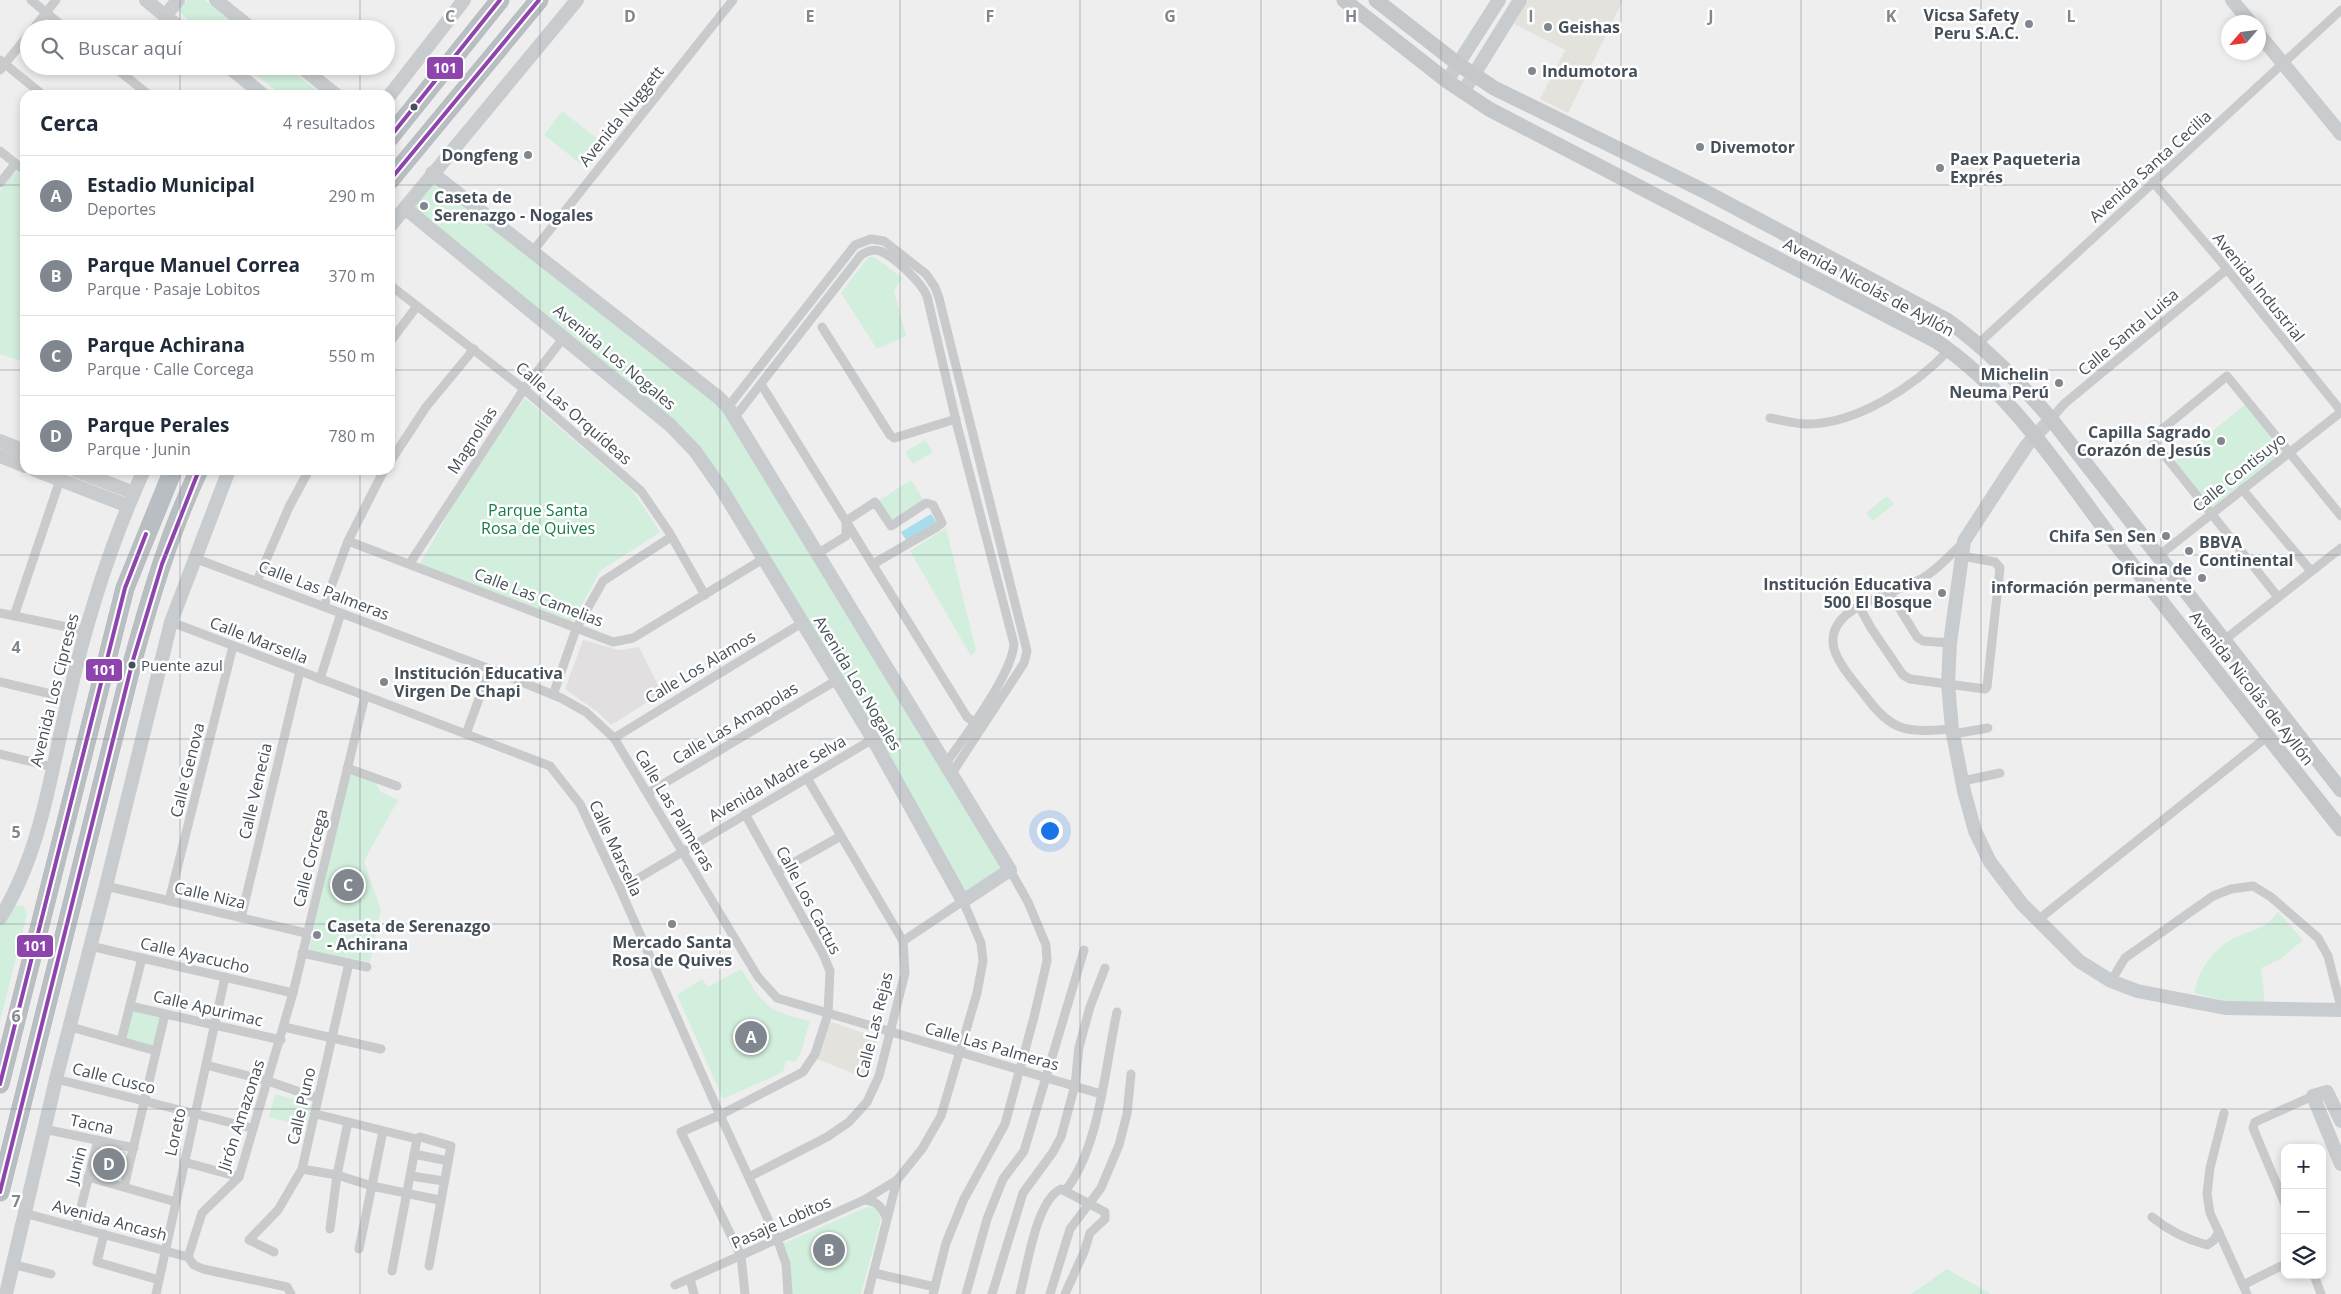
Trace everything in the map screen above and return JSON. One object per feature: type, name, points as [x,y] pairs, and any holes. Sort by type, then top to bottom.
[{"type":"highway","points":[[395,131],[500,0]]},
{"type":"highway","points":[[395,174],[540,3]]},
{"type":"highway","points":[[0,1084],[123,597],[171,475]]},
{"type":"highway","points":[[0,1192],[155,579],[185,500],[197,475]]},
{"type":"main road","name":"Avenida Nicolás de Ayllón","points":[[1344,0],[1447,81],[1489,109],[1822,281],[1936,341],[1949,350],[1994,389],[2035,436],[2156,595],[2341,829]]},
{"type":"main road","name":"Avenida Nicolás de Ayllón","points":[[1376,0],[1474,76],[1494,88],[1727,203],[1946,320],[1979,343],[2051,419],[2341,790]]},
{"type":"street","points":[[30,0],[55,20]]},
{"type":"street","points":[[40,20],[56,0]]},
{"type":"street","points":[[146,0],[170,20]]},
{"type":"street","points":[[165,16],[178,0]]},
{"type":"street","points":[[216,0],[241,20]]},
{"type":"street","points":[[394,90],[464,0]]},
{"type":"street","points":[[395,220],[577,0]]},
{"type":"street","name":"Avenida Nuggett","points":[[533,251],[733,0]]},
{"type":"street","points":[[1447,81],[1498,0]]},
{"type":"street","points":[[1463,92],[1520,0]]},
{"type":"street","points":[[2232,0],[2244,15]]},
{"type":"street","name":"Avenida Santa Cecilia","points":[[1979,343],[2341,10]]},
{"type":"street","points":[[2266,42],[2341,134]]},
{"type":"street","points":[[20,44],[2,64],[36,90]]},
{"type":"street","points":[[124,75],[143,90]]},
{"type":"street","points":[[239,75],[257,90]]},
{"type":"street","points":[[311,75],[330,90]]},
{"type":"street","points":[[0,151],[20,168]]},
{"type":"street","points":[[0,183],[15,164]]},
{"type":"street","name":"Avenida Los Nogales","points":[[432,173],[718,397],[731,412],[1010,870]]},
{"type":"street","name":"Avenida Industrial","points":[[2153,182],[2341,412]]},
{"type":"street","name":"Avenida Los Nogales","points":[[405,208],[670,425],[695,451],[721,488],[873,739],[963,901],[981,943],[983,961],[977,993],[941,1116],[922,1150],[897,1180],[886,1217],[868,1294]]},
{"type":"street","points":[[731,412],[833,272],[855,245],[865,240],[880,239],[926,274],[938,292],[1027,651],[1024,663],[949,768]]},
{"type":"street","points":[[731,412],[761,384],[861,255],[874,250],[882,252],[920,284],[927,296],[956,419],[1014,644],[1013,657],[978,725]]},
{"type":"street","name":"Calle Santa Luisa","points":[[2051,419],[2064,404],[2226,270]]},
{"type":"street","points":[[833,272],[842,279]]},
{"type":"street","name":"Calle Las Orquídeas","points":[[395,289],[524,389],[641,491],[705,595]]},
{"type":"street","points":[[395,335],[417,306]]},
{"type":"street","points":[[822,327],[890,435],[894,438],[956,419]]},
{"type":"street","name":"Magnolias","points":[[410,563],[524,389],[564,337]]},
{"type":"street","points":[[395,454],[426,407],[474,349]]},
{"type":"street","points":[[1770,418],[1806,424],[1824,422],[1864,411],[1912,384],[1949,350]]},
{"type":"street","points":[[2278,597],[2154,442],[2154,436],[2224,376],[2231,378],[2341,516]]},
{"type":"street","points":[[761,384],[967,717],[978,725]]},
{"type":"street","name":"Calle Contisuyo","points":[[2157,557],[2341,412]]},
{"type":"street","points":[[1988,728],[1912,732],[1897,727],[1874,708],[1844,667],[1832,644],[1835,627],[1846,613],[1926,576],[1964,541],[2017,460],[2051,419]]},
{"type":"street","points":[[0,441],[20,449]]},
{"type":"street","points":[[0,456],[20,464]]},
{"type":"street","points":[[48,475],[128,506]]},
{"type":"street","points":[[87,475],[134,493]]},
{"type":"street","name":"Avenida Los Cipreses","points":[[0,918],[18,886],[30,853],[45,805],[68,698],[104,571],[142,475]]},
{"type":"street","points":[[6,1294],[56,1079],[71,1027],[171,622],[227,475]]},
{"type":"street","points":[[257,581],[289,507],[306,475]]},
{"type":"street","points":[[324,606],[348,541],[381,475]]},
{"type":"street","points":[[14,616],[60,480]]},
{"type":"street","points":[[2242,489],[2311,571]]},
{"type":"street","points":[[846,522],[875,502],[890,526],[926,503],[933,505],[938,512],[942,523],[937,527],[873,564]]},
{"type":"street","points":[[817,554],[846,536],[846,522]]},
{"type":"street","points":[[553,695],[576,629],[603,581],[671,537]]},
{"type":"street","name":"Calle Las Camelias","points":[[348,541],[410,563],[613,642],[633,638],[763,559]]},
{"type":"street","points":[[1964,541],[1950,644],[1948,684],[1952,731],[1975,831],[1990,862],[2022,904],[2079,961],[2110,981],[2138,991],[2225,1008],[2341,1008],[2328,956],[2318,938],[2271,896],[2253,886],[2231,888],[2213,896],[2125,958],[2110,981]]},
{"type":"street","points":[[2223,641],[2341,548]]},
{"type":"street","points":[[1859,606],[1871,628],[1903,675],[1910,679],[1982,688],[1987,687],[2000,568],[1995,562],[1962,556]]},
{"type":"street","name":"Calle Las Palmeras","points":[[194,558],[490,669],[553,695],[586,712],[614,738],[758,978],[777,998],[1101,1094]]},
{"type":"street","points":[[1890,593],[1917,636],[1923,641],[1950,644]]},
{"type":"street","points":[[0,613],[86,632]]},
{"type":"street","points":[[320,679],[342,613]]},
{"type":"street","name":"Calle Marsella","points":[[171,622],[550,766],[580,804],[620,889],[778,1241],[786,1264],[788,1294]]},
{"type":"street","name":"Calle Los Alamos","points":[[614,738],[802,623]]},
{"type":"street","name":"Calle Genova","points":[[169,901],[232,646]]},
{"type":"street","points":[[466,734],[490,669]]},
{"type":"street","name":"Calle Venecia","points":[[240,918],[300,671]]},
{"type":"street","name":"Calle Las Amapolas","points":[[648,793],[837,680]]},
{"type":"street","points":[[0,682],[68,698]]},
{"type":"street","name":"Calle Corcega","points":[[284,1027],[365,696]]},
{"type":"street","points":[[2039,919],[2268,736]]},
{"type":"street","name":"Avenida Madre Selva","points":[[620,889],[873,739]]},
{"type":"street","points":[[0,754],[52,767]]},
{"type":"street","points":[[347,768],[397,786]]},
{"type":"street","points":[[1963,781],[2000,773]]},
{"type":"street","name":"Calle Las Rejas","points":[[749,1177],[827,1137],[850,1122],[867,1102],[879,1076],[905,972],[903,941],[807,778]]},
{"type":"street","name":"Calle Los Cactus","points":[[741,1256],[681,1132],[720,1115],[803,1072],[815,1054],[828,1014],[830,971],[823,954],[745,814]]},
{"type":"street","points":[[777,872],[841,836]]},
{"type":"street","points":[[874,1273],[934,1290],[946,1243],[964,1199],[1005,1124],[1047,961],[1046,945],[1028,902],[1010,870],[903,941]]},
{"type":"street","name":"Calle Niza","points":[[106,886],[306,933]]},
{"type":"street","name":"Calle Ayacucho","points":[[90,946],[293,993]]},
{"type":"street","points":[[966,1294],[987,1219],[1004,1179],[1024,1151],[1084,950]]},
{"type":"street","points":[[302,952],[367,967]]},
{"type":"street","points":[[121,1041],[142,958]]},
{"type":"street","name":"Calle Puno","points":[[274,1252],[249,1240],[278,1210],[302,1169],[349,963]]},
{"type":"street","points":[[992,1294],[1024,1193],[1061,1137],[1075,1085],[1079,1047],[1090,1007],[1105,968]]},
{"type":"street","name":"Loreto","points":[[156,1294],[225,977]]},
{"type":"street","name":"Calle Apurimac","points":[[130,1006],[281,1040]]},
{"type":"street","points":[[1065,1190],[1080,1167],[1091,1137],[1117,1012]]},
{"type":"street","points":[[124,1187],[165,1014]]},
{"type":"street","points":[[71,1027],[156,1051]]},
{"type":"street","points":[[284,1027],[381,1049]]},
{"type":"street","name":"Jirón Amazonas","points":[[188,1257],[202,1213],[239,1177],[252,1128],[284,1027]]},
{"type":"street","points":[[206,1065],[268,1081],[317,1098]]},
{"type":"street","points":[[1050,1294],[1070,1229],[1100,1188],[1119,1146],[1127,1114],[1131,1074]]},
{"type":"street","name":"Calle Cusco","points":[[56,1079],[252,1128]]},
{"type":"street","points":[[2281,1195],[2254,1135],[2253,1128],[2255,1122],[2325,1091],[2329,1093],[2341,1121]]},
{"type":"street","points":[[2313,1096],[2340,1156]]},
{"type":"street","points":[[2224,1113],[2210,1168],[2208,1194],[2210,1214],[2247,1294]]},
{"type":"street","points":[[316,1114],[417,1140],[420,1137],[428,1138],[451,1146],[429,1266]]},
{"type":"street","points":[[330,1229],[337,1175],[348,1122]]},
{"type":"street","name":"Tacna","points":[[44,1129],[134,1148]]},
{"type":"street","points":[[358,1249],[384,1131]]},
{"type":"street","name":"Junin","points":[[76,1227],[98,1140]]},
{"type":"street","points":[[392,1271],[417,1140]]},
{"type":"street","points":[[414,1154],[448,1161]]},
{"type":"street","points":[[184,1162],[239,1177]]},
{"type":"street","points":[[302,1169],[337,1175],[372,1186],[440,1200]]},
{"type":"street","points":[[411,1176],[444,1182]]},
{"type":"street","points":[[88,1177],[176,1202]]},
{"type":"street","name":"Pasaje Lobitos","points":[[675,1285],[778,1241],[864,1200],[897,1180]]},
{"type":"street","points":[[1020,1294],[1044,1207],[1057,1190],[1061,1189],[1105,1212],[1104,1219],[1090,1233],[1084,1252],[1065,1294]]},
{"type":"street","points":[[864,1200],[874,1201],[882,1207],[886,1217]]},
{"type":"street","name":"Avenida Ancash","points":[[24,1213],[188,1257],[194,1264],[203,1269],[287,1287],[291,1294]]},
{"type":"street","points":[[2152,1217],[2168,1230],[2186,1239],[2207,1245],[2214,1240],[2219,1232]]},
{"type":"street","points":[[104,1234],[97,1262],[159,1280]]},
{"type":"street","points":[[741,1256],[746,1294]]},
{"type":"street","points":[[12,1264],[51,1274]]},
{"type":"street","points":[[2243,1284],[2281,1266]]},
{"type":"street","points":[[690,1279],[694,1294]]},
{"type":"street","points":[[2315,1279],[2321,1294]]},
{"type":"shaded area","points":[[1528,0],[1623,0],[1568,113],[1540,99],[1565,50],[1514,24]]},
{"type":"shaded area","points":[[583,640],[619,650],[639,647],[662,693],[611,725],[599,713],[565,689]]},
{"type":"shaded area","points":[[829,1021],[878,1038],[865,1078],[817,1059]]},
{"type":"green space","points":[[187,0],[205,0],[229,20],[188,20],[178,11]]},
{"type":"green space","points":[[257,75],[298,75],[316,90],[275,90]]},
{"type":"green space","points":[[562,111],[599,140],[581,164],[544,135]]},
{"type":"green space","points":[[20,173],[20,361],[0,354],[0,191],[13,174]]},
{"type":"green space","points":[[433,180],[718,404],[1005,872],[964,897],[700,449],[410,208]]},
{"type":"green space","points":[[870,257],[876,258],[902,278],[894,291],[906,336],[877,349],[841,293]]},
{"type":"green space","name":"Parque Santa Rosa de Quives","points":[[525,398],[633,491],[660,532],[600,571],[573,622],[420,564],[466,482]]},
{"type":"green space","points":[[2247,403],[2286,453],[2212,512],[2173,463]]},
{"type":"green space","points":[[925,440],[933,452],[913,464],[905,452]]},
{"type":"green space","points":[[911,480],[925,502],[891,523],[877,502]]},
{"type":"green space","points":[[1887,496],[1894,504],[1873,521],[1866,513]]},
{"type":"green space","points":[[946,528],[976,650],[971,656],[910,551]]},
{"type":"green space","points":[[349,773],[374,781],[381,792],[398,800],[364,861],[381,910],[370,962],[309,950]]},
{"type":"green space","points":[[23,905],[27,914],[0,1021],[0,924],[9,907]]},
{"type":"green space","points":[[2278,912],[2303,940],[2279,960],[2261,968],[2265,1004],[2224,1001],[2194,993],[2204,967],[2221,946],[2238,936],[2264,926]]},
{"type":"green space","points":[[741,969],[768,1006],[784,1014],[810,1021],[801,1052],[795,1062],[786,1060],[783,1072],[723,1099],[677,995],[702,979],[708,987]]},
{"type":"green space","points":[[132,1009],[161,1015],[152,1048],[125,1040]]},
{"type":"green space","points":[[275,1094],[312,1104],[306,1127],[269,1117]]},
{"type":"green space","points":[[99,1144],[126,1152],[119,1182],[91,1175]]},
{"type":"green space","points":[[867,1207],[876,1208],[881,1219],[861,1294],[791,1294],[790,1267],[782,1244]]},
{"type":"green space","points":[[1947,1269],[1991,1294],[1911,1294]]},
{"type":"water","points":[[931,514],[938,525],[908,543],[901,532]]},
{"type":"transit line","name":"101","points":[[395,131],[500,0]]},
{"type":"transit line","name":"101","points":[[395,174],[539,0]]},
{"type":"transit line","name":"101","points":[[0,1192],[133,660],[162,564],[197,475]]},
{"type":"transit line","name":"101","points":[[0,1084],[125,588],[146,534]]},
{"type":"place","name":"Vicsa Safety Peru S.A.C.","points":[[2029,24]]},
{"type":"place","name":"Geishas","points":[[1548,27]]},
{"type":"place","name":"Indumotora","points":[[1532,71]]},
{"type":"place","name":"Divemotor","points":[[1700,147]]},
{"type":"place","name":"Dongfeng","points":[[528,155]]},
{"type":"place","name":"Paex Paqueteria Exprés","points":[[1940,168]]},
{"type":"place","name":"Caseta de Serenazgo - Nogales","points":[[424,206]]},
{"type":"place","name":"Michelin Neuma Perú","points":[[2059,383]]},
{"type":"place","name":"Capilla Sagrado Corazón de Jesús","points":[[2221,441]]},
{"type":"place","name":"Chifa Sen Sen","points":[[2166,536]]},
{"type":"place","name":"BBVA Continental","points":[[2189,551]]},
{"type":"place","name":"Oficina de información permanente","points":[[2202,578]]},
{"type":"place","name":"Institución Educativa 500 El Bosque","points":[[1942,593]]},
{"type":"place","name":"Puente azul","points":[[132,665]]},
{"type":"place","name":"Institución Educativa Virgen De Chapi","points":[[384,682]]},
{"type":"place","name":"Parque Achirana","points":[[348,885]]},
{"type":"place","name":"Mercado Santa Rosa de Quives","points":[[672,924]]},
{"type":"place","name":"Caseta de Serenazgo - Achirana","points":[[317,935]]},
{"type":"place","name":"Estadio Municipal","points":[[751,1037]]},
{"type":"place","name":"Parque Perales","points":[[109,1164]]},
{"type":"place","name":"Parque Manuel Correa","points":[[829,1250]]}]
